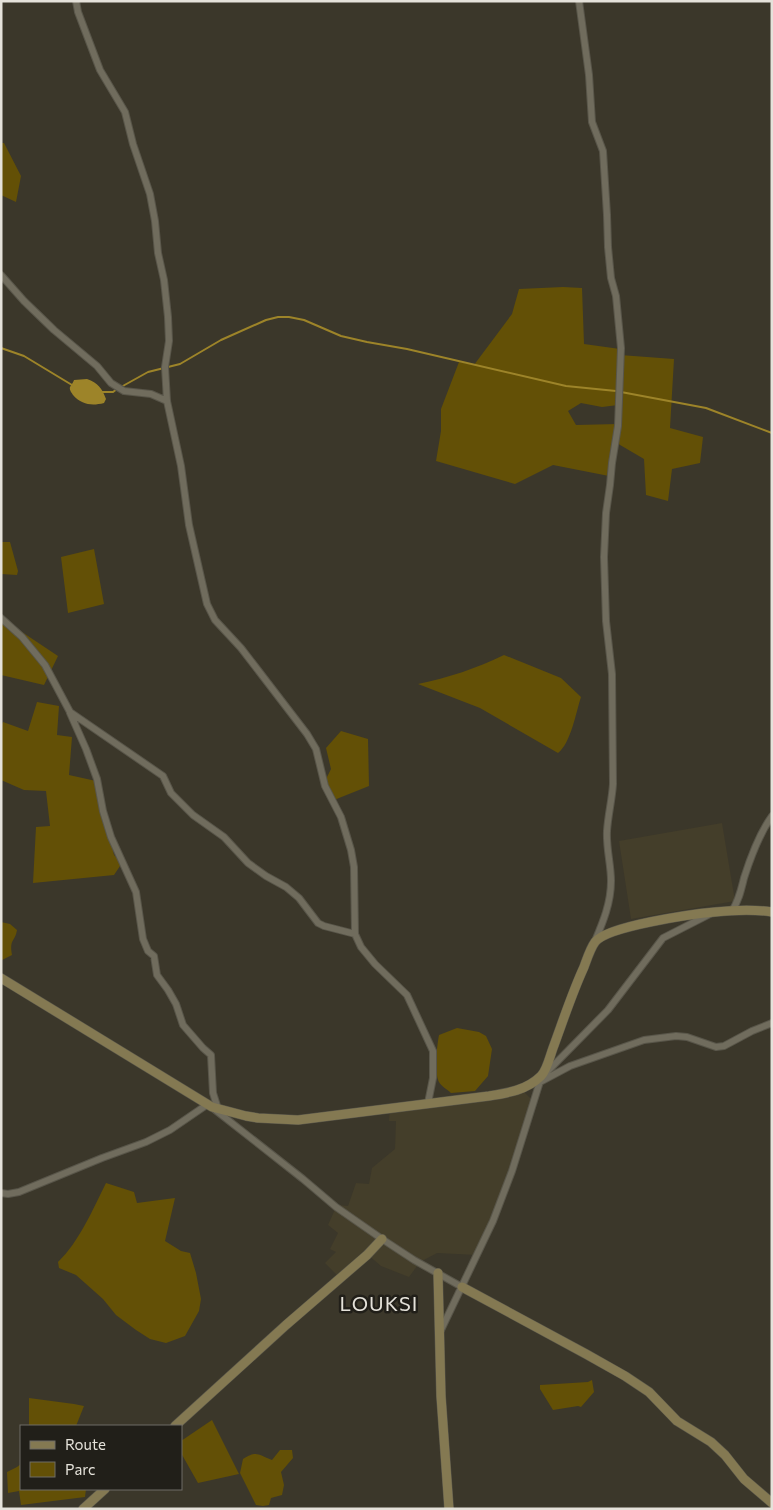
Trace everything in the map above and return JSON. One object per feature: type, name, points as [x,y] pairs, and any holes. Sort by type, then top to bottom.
[{"type":"street","points":[[76,1],[78,12],[100,70],[125,112],[133,144],[150,194],[168,317],[169,341],[165,367],[167,401],[181,466],[189,525],[207,604],[215,620],[241,648],[307,734],[316,749],[325,786],[341,818],[354,867],[355,934],[361,947],[375,964],[407,995],[433,1051],[433,1078],[428,1103]]},
{"type":"street","points":[[439,1334],[493,1221],[512,1171],[541,1078],[606,913],[610,893],[611,879],[607,829],[613,784],[612,674],[606,622],[604,557],[606,512],[618,426],[621,348],[616,296],[611,278],[608,248],[608,215],[603,150],[592,122],[589,75],[579,1]]},
{"type":"street","points":[[1,274],[24,301],[96,366],[111,383],[124,391],[151,394],[167,401]]},
{"type":"street","points":[[1,618],[22,637],[44,665],[70,712],[86,749],[97,779],[102,811],[111,837],[136,892],[143,939],[148,950],[154,956],[157,975],[176,1004],[183,1025],[211,1055],[212,1107]]},
{"type":"street","points":[[70,712],[163,776],[171,793],[193,815],[224,837],[248,863],[286,887],[299,898],[318,923],[355,934]]},
{"type":"street","points":[[732,911],[738,900],[758,838],[772,816]]},
{"type":"street","points":[[595,943],[606,934],[642,924],[714,912],[756,910],[772,912]]},
{"type":"street","points":[[541,1078],[608,1010],[663,938],[714,912]]},
{"type":"street","points":[[1,978],[212,1107],[336,1207],[382,1240],[462,1287],[625,1376],[649,1392],[677,1421],[711,1442],[725,1455],[744,1479],[772,1503]]},
{"type":"street","points":[[1,1193],[19,1192],[146,1142],[212,1107],[258,1118],[298,1120],[489,1096],[517,1091],[541,1078],[570,1066],[644,1040],[676,1036],[687,1037],[716,1047],[724,1046],[772,1023]]},
{"type":"street","points":[[176,1425],[382,1240]]},
{"type":"street","points":[[438,1273],[441,1396],[449,1509]]},
{"type":"street","points":[[83,1509],[104,1490]]},
{"type":"shaded area","points":[[87,379],[97,384],[101,389],[106,399],[104,403],[87,404],[73,395],[70,388],[74,380]]},
{"type":"shaded area","points":[[722,823],[735,901],[631,919],[619,841]]},
{"type":"shaded area","points":[[517,1085],[533,1101],[517,1152],[477,1255],[437,1253],[420,1262],[409,1277],[381,1266],[367,1254],[340,1278],[325,1263],[336,1252],[330,1249],[338,1233],[328,1225],[337,1205],[348,1206],[356,1183],[369,1184],[372,1168],[395,1149],[396,1121],[389,1121],[390,1107],[491,1092]]},
{"type":"green space","points":[[1,143],[4,143],[21,176],[16,202],[1,195]]},
{"type":"green space","points":[[582,288],[584,344],[620,349],[620,355],[674,359],[670,428],[703,437],[700,463],[672,469],[668,501],[646,495],[644,459],[615,442],[609,476],[553,465],[515,484],[436,461],[441,431],[441,409],[459,362],[474,365],[512,314],[519,289]],"holes":[[[581,403],[602,407],[618,405],[618,424],[576,425],[568,411]]]},
{"type":"green space","points":[[1,542],[10,542],[18,571],[17,575],[1,574]]},
{"type":"green space","points":[[94,549],[104,604],[68,613],[61,557]]},
{"type":"green space","points":[[1,618],[58,656],[44,685],[1,675]]},
{"type":"green space","points":[[504,655],[561,678],[581,697],[570,735],[558,753],[480,708],[418,684],[462,672]]},
{"type":"green space","points":[[37,702],[59,706],[57,735],[72,737],[69,775],[96,781],[114,855],[122,863],[114,875],[33,883],[36,827],[50,826],[46,791],[24,790],[1,780],[1,726],[3,722],[28,731]]},
{"type":"green space","points":[[341,731],[368,739],[369,786],[334,800],[327,787],[326,779],[331,769],[326,748]]},
{"type":"green space","points":[[1,922],[10,924],[17,930],[12,943],[12,955],[2,960],[1,960]]},
{"type":"green space","points":[[457,1028],[479,1032],[486,1036],[492,1049],[488,1076],[475,1091],[451,1093],[437,1078],[436,1059],[439,1035]]},
{"type":"green space","points":[[106,1183],[134,1192],[137,1203],[175,1198],[165,1241],[181,1251],[190,1253],[201,1299],[199,1311],[185,1336],[166,1343],[150,1339],[116,1315],[103,1299],[76,1275],[59,1268],[58,1262],[73,1245]]},
{"type":"green space","points":[[592,1380],[594,1392],[581,1407],[553,1410],[540,1389],[540,1385],[588,1382]]},
{"type":"green space","points":[[29,1398],[84,1406],[76,1425],[29,1425]]},
{"type":"green space","points":[[212,1420],[239,1474],[198,1483],[182,1455],[182,1440]]},
{"type":"green space","points":[[280,1450],[292,1450],[293,1458],[281,1472],[284,1485],[282,1495],[271,1498],[269,1505],[256,1505],[240,1473],[243,1459],[255,1454],[272,1460]]},
{"type":"green space","points":[[20,1465],[20,1490],[86,1490],[85,1497],[21,1505],[19,1491],[8,1493],[7,1472]]},
{"type":"waterway","points":[[121,387],[148,372],[180,364],[221,340],[266,320],[289,317],[304,320],[341,336],[367,342],[407,349],[566,386],[616,391]]},
{"type":"waterway","points":[[1,348],[24,356],[72,385]]},
{"type":"waterway","points":[[102,392],[113,392],[117,389]]},
{"type":"waterway","points":[[621,392],[706,408],[772,433]]},
{"type":"district","name":"LOUKSI","points":[[379,1303]]}]
